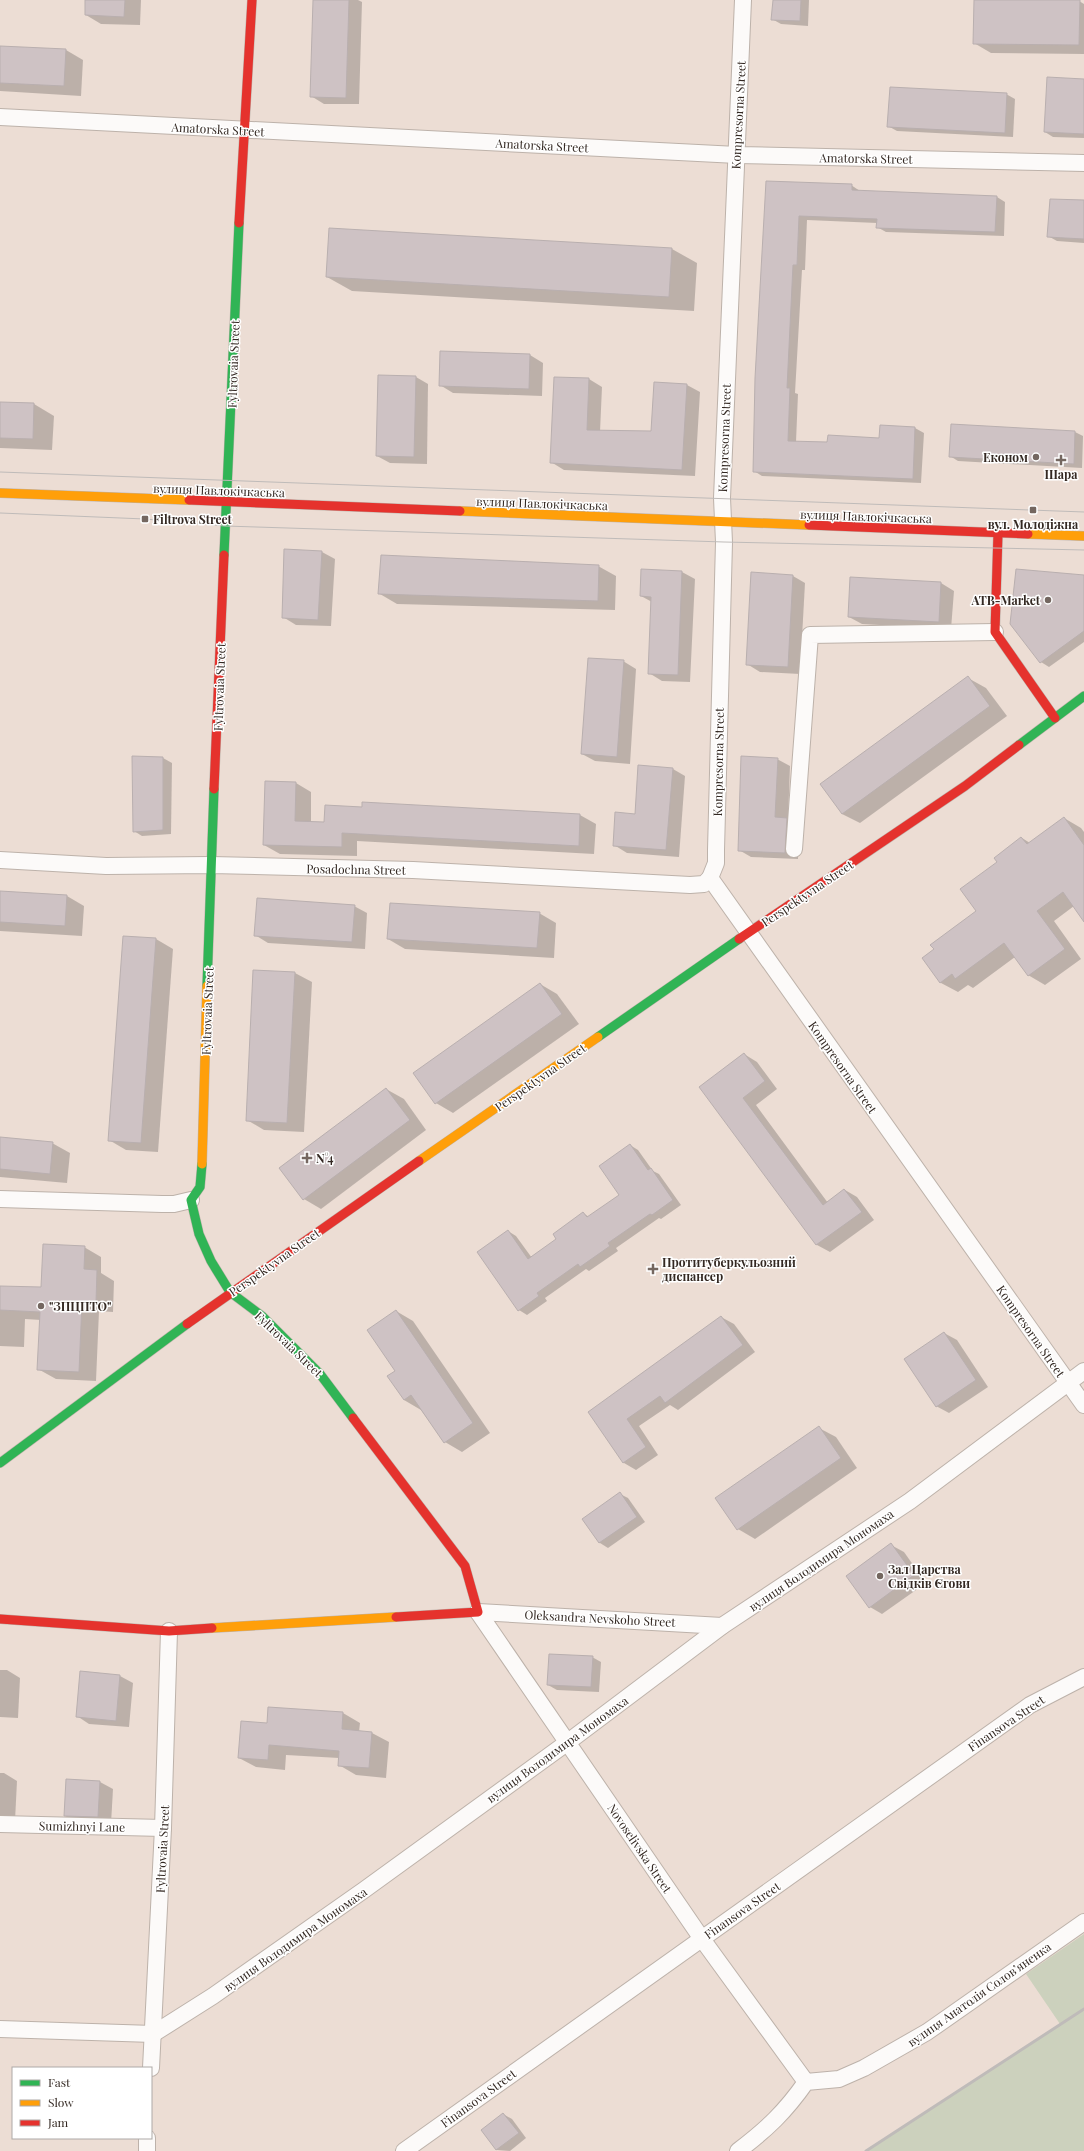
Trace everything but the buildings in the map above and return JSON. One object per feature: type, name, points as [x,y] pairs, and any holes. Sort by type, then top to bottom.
[{"type":"street","name":"Fyltrovaia Street","points":[[252,0],[246,131],[235,293],[226,502],[211,865],[202,1173],[200,1187],[190,1200],[199,1234],[211,1261],[230,1292],[262,1316],[320,1374],[465,1566],[478,1612]]},
{"type":"street","name":"Kompresorna Street","points":[[743,0],[722,522],[723,548],[716,863],[710,878],[1084,1405]]},
{"type":"street","name":"Amatorska Street","points":[[0,117],[246,131],[737,155],[1084,163]]},
{"type":"street","name":"вулиця Павлокічкаська","points":[[0,493],[1084,536]]},
{"type":"street","points":[[998,533],[995,632],[1055,718]]},
{"type":"street","points":[[794,850],[810,635],[995,632]]},
{"type":"street","name":"Perspektyvna Street","points":[[0,1463],[230,1292],[748,933],[965,786],[1084,696]]},
{"type":"street","name":"Posadochna Street","points":[[0,860],[106,866],[211,865],[413,870],[690,885],[704,884],[710,878]]},
{"type":"street","points":[[0,1199],[162,1204],[174,1204],[190,1200]]},
{"type":"street","name":"вулиця Володимира Мономаха","points":[[153,2034],[213,1996],[358,1894],[568,1742],[722,1626],[910,1501],[1084,1371]]},
{"type":"street","points":[[0,1619],[169,1630],[478,1612]]},
{"type":"street","name":"Oleksandra Nevskoho Street","points":[[478,1612],[722,1626]]},
{"type":"street","name":"Novoselivska Street","points":[[478,1612],[702,1938],[806,2082]]},
{"type":"street","name":"Fyltrovaia Street","points":[[151,2067],[163,1828],[169,1630]]},
{"type":"street","name":"Finansova Street","points":[[404,2151],[1030,1705],[1084,1677]]},
{"type":"street","name":"Sumizhnyi Lane","points":[[0,1824],[163,1828]]},
{"type":"street","name":"вулиця Анатолія Соловʼяненка","points":[[806,2082],[839,2079],[864,2068],[927,2032],[1084,1922]]},
{"type":"street","points":[[0,2029],[153,2034]]},
{"type":"street","points":[[738,2151],[782,2114],[806,2082]]},
{"type":"street","points":[[147,2139],[147,2151]]},
{"type":"green space","points":[[1084,1934],[1084,2151],[866,2151],[1060,2024],[1026,1974]]},
{"type":"tram line","points":[[0,472],[1084,512]]},
{"type":"tram line","points":[[0,513],[145,519],[225,526],[724,542],[1084,550]]},
{"type":"railway","points":[[866,2151],[1084,2009]]},
{"type":"traffic: fast","points":[[224,555],[239,223]]},
{"type":"traffic: fast","points":[[1019,745],[1084,696]]},
{"type":"traffic: fast","points":[[207,986],[214,789]]},
{"type":"traffic: fast","points":[[598,1037],[739,939]]},
{"type":"traffic: fast","points":[[202,1164],[200,1187],[191,1200],[199,1234],[211,1261],[230,1292],[262,1316],[320,1374],[353,1418]]},
{"type":"traffic: fast","points":[[0,1463],[187,1324]]},
{"type":"traffic: slow","points":[[0,493],[189,500]]},
{"type":"traffic: slow","points":[[460,511],[809,525]]},
{"type":"traffic: slow","points":[[1028,534],[1084,536]]},
{"type":"traffic: slow","points":[[202,1164],[207,986]]},
{"type":"traffic: slow","points":[[419,1161],[598,1037]]},
{"type":"traffic: slow","points":[[212,1628],[396,1617]]},
{"type":"traffic: jam","points":[[239,223],[252,0]]},
{"type":"traffic: jam","points":[[189,500],[460,511]]},
{"type":"traffic: jam","points":[[809,525],[1028,534]]},
{"type":"traffic: jam","points":[[998,533],[995,632],[1055,718]]},
{"type":"traffic: jam","points":[[214,789],[224,555]]},
{"type":"traffic: jam","points":[[739,939],[965,786],[1019,745]]},
{"type":"traffic: jam","points":[[187,1324],[419,1161]]},
{"type":"traffic: jam","points":[[353,1418],[465,1566],[478,1612],[396,1617]]},
{"type":"traffic: jam","points":[[0,1619],[169,1631],[212,1628]]},
{"type":"place","name":"Економ","points":[[1036,457]]},
{"type":"place","name":"Шара","points":[[1061,460]]},
{"type":"place","name":"вул. Молодіжна","points":[[1033,510]]},
{"type":"place","name":"Filtrova Street","points":[[145,519]]},
{"type":"place","name":"ATB-Market","points":[[1048,600]]},
{"type":"place","name":"N°4","points":[[307,1158]]},
{"type":"place","name":"Протитуберкульозний диспансер","points":[[653,1269]]},
{"type":"place","name":"\"ЗПЦПТО\"","points":[[41,1306]]},
{"type":"place","name":"Зал Царства Свідків Єгови","points":[[880,1576]]}]
